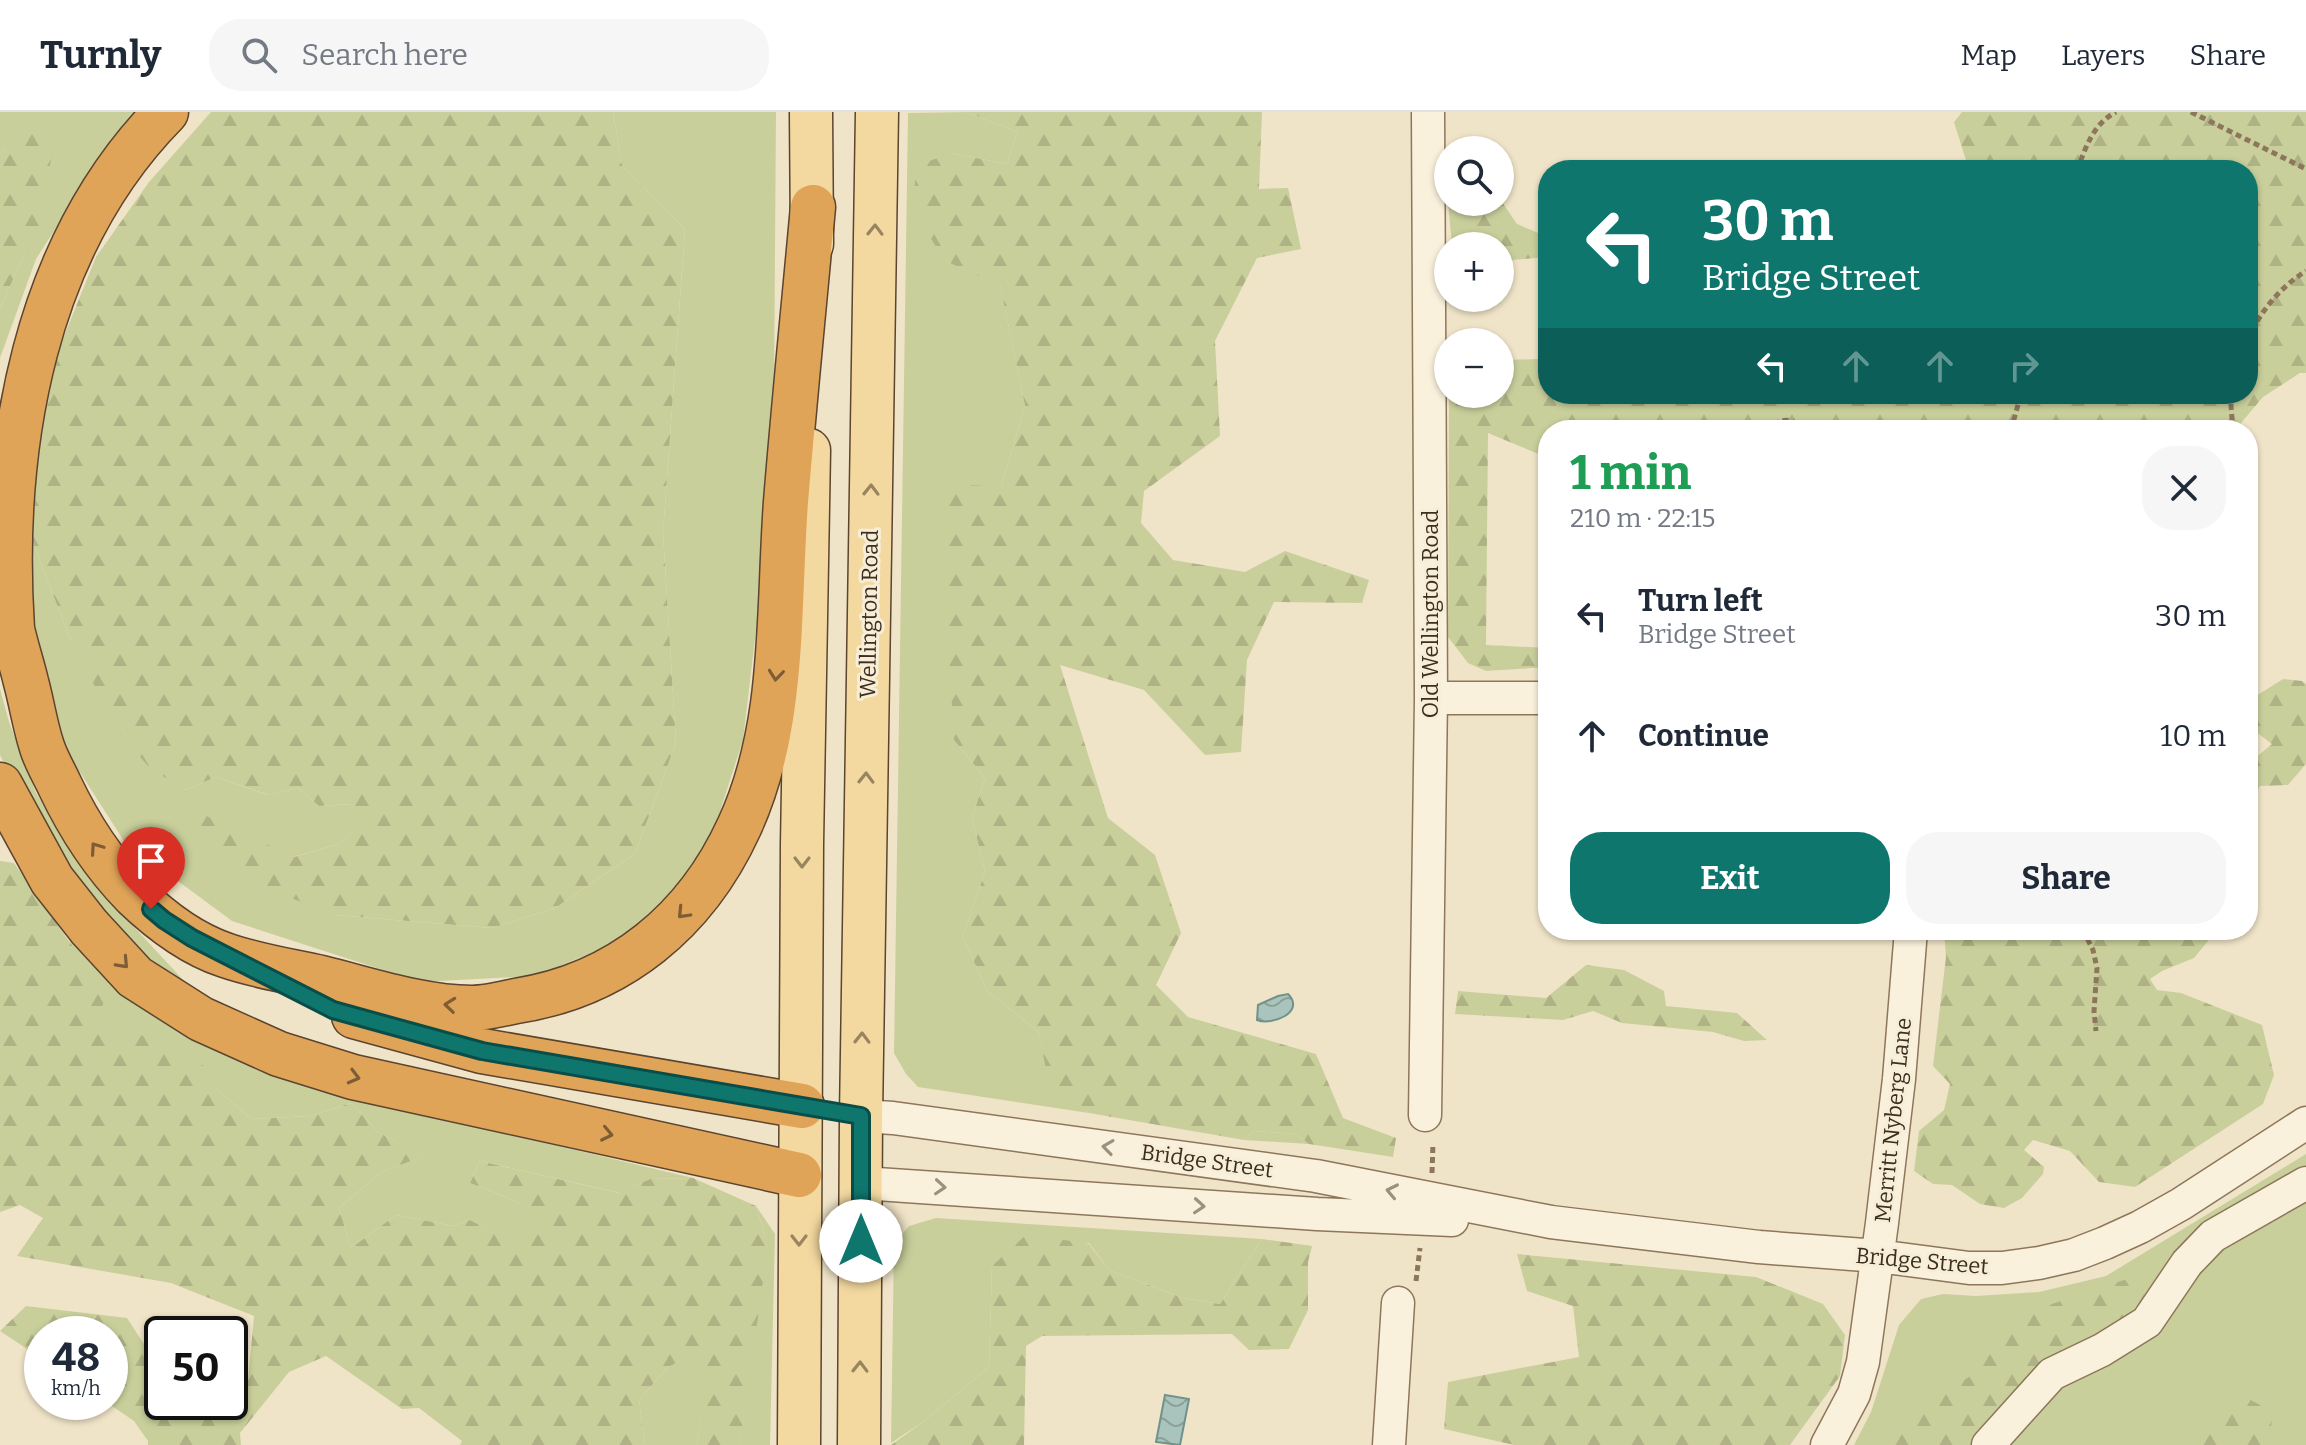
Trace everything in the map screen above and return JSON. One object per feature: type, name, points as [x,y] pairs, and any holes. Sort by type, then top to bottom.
[{"type":"highway","points":[[166,112],[110,178],[61,261],[36,319],[18,379],[6,441],[2,504],[4,567],[12,630],[43,751],[70,808],[94,846],[137,898],[164,920],[223,955],[333,1010],[482,1051],[802,1106]]},
{"type":"highway","points":[[223,955],[409,1001],[473,1008],[534,999],[610,971],[662,934],[702,892],[739,827],[756,785],[771,717],[813,207]]},
{"type":"highway","points":[[0,785],[52,880],[89,927],[135,977],[201,1019],[279,1054],[353,1077],[799,1175]]},
{"type":"main road","points":[[799,1445],[802,844],[813,207],[811,112]]},
{"type":"main road","name":"Wellington Road","points":[[861,1116],[877,112]]},
{"type":"main road","name":"Bridge Street","points":[[802,1106],[861,1116]]},
{"type":"main road","points":[[859,1445],[861,1116]]},
{"type":"main road","name":"Bridge Street","points":[[799,1175],[862,1183]]},
{"type":"street","name":"Old Wellington Road","points":[[1425,1115],[1431,698],[1428,112]]},
{"type":"street","points":[[1431,698],[1538,698]]},
{"type":"street","name":"Merritt Nyberg Lane","points":[[1827,1445],[1854,1394],[1863,1362],[1899,1079],[1910,940]]},
{"type":"street","name":"Bridge Street","points":[[861,1116],[1316,1176],[1551,1222],[1969,1268],[2002,1268],[2074,1255],[2140,1227],[2231,1173],[2306,1123]]},
{"type":"street","name":"Bridge Street","points":[[862,1183],[1317,1214],[1551,1222]]},
{"type":"street","points":[[1988,1445],[2052,1374],[2102,1350],[2147,1322],[2187,1263],[2213,1236],[2306,1183]]},
{"type":"street","points":[[1389,1445],[1398,1303]]},
{"type":"path","points":[[2081,160],[2094,130],[2116,112]]},
{"type":"path","points":[[2191,112],[2306,169]]},
{"type":"path","points":[[2258,318],[2280,291],[2306,271]]},
{"type":"path","points":[[2088,940],[2097,968],[2096,1031]]},
{"type":"path","points":[[1398,1303],[1416,1286],[1421,1242]]},
{"type":"green space","points":[[0,112],[137,112],[121,127],[36,259],[0,358],[0,308],[25,253],[5,148],[0,155]]},
{"type":"green space","points":[[211,112],[613,112],[622,165],[685,229],[663,533],[676,743],[635,854],[555,908],[492,928],[335,915],[255,884],[195,843],[191,827],[198,812],[294,857],[339,844],[374,815],[351,804],[319,806],[298,788],[269,795],[216,777],[185,790],[150,768],[121,736],[71,641],[31,538],[36,444],[60,346],[96,257],[149,182]]},
{"type":"green space","points":[[613,112],[776,112],[774,391],[759,605],[743,740],[711,839],[670,900],[622,940],[536,976],[420,982],[232,921],[124,841],[67,752],[23,588],[31,538],[71,641],[185,790],[216,777],[268,795],[298,788],[319,806],[352,804],[375,815],[339,844],[293,857],[335,915],[492,928],[555,908],[635,854],[676,743],[663,533],[685,229],[622,165]]},
{"type":"green space","points":[[908,112],[1262,112],[1259,189],[1288,188],[1301,249],[1257,258],[1215,341],[1220,436],[1144,491],[1141,523],[1173,560],[1245,572],[1285,551],[1369,580],[1362,603],[1274,602],[1247,660],[1241,752],[1205,755],[1144,690],[1060,665],[1108,818],[1155,855],[1181,933],[1156,985],[1188,1017],[1316,1054],[1343,1118],[1396,1138],[1393,1157],[1309,1144],[1296,1134],[1253,1131],[1244,1140],[1089,1113],[1048,1081],[1039,1032],[987,991],[963,937],[985,871],[972,818],[985,778],[954,740],[941,523],[951,484],[1001,487],[1025,406],[1000,285],[945,261],[913,210],[916,166],[951,153],[1007,164],[1017,132],[970,113]]},
{"type":"green space","points":[[1962,112],[2306,112],[2306,373],[2300,373],[2258,403],[2258,160],[1966,160],[1954,122]]},
{"type":"green space","points":[[908,113],[970,113],[1017,132],[1007,164],[951,153],[945,261],[1000,284],[1025,406],[1001,487],[954,740],[985,778],[972,818],[985,871],[963,937],[987,991],[1039,1032],[1049,1081],[1089,1113],[918,1087],[894,1053]]},
{"type":"green space","points":[[36,126],[53,150],[40,215],[48,238],[25,253],[0,308],[0,155]]},
{"type":"green space","points":[[1449,216],[1512,216],[1517,224],[1538,233],[1538,258],[1514,260],[1514,232],[1451,232]]},
{"type":"green space","points":[[1538,359],[1538,404],[2257,404],[2243,420],[1538,420],[1538,454],[1488,433],[1486,645],[1538,648],[1538,668],[1486,671],[1468,663],[1448,637],[1449,408],[1514,408],[1514,360]]},
{"type":"green space","points":[[2283,679],[2306,684],[2306,764],[2288,785],[2260,786],[2258,789],[2258,756],[2272,744],[2258,734],[2258,695]]},
{"type":"green space","points":[[0,689],[36,793],[98,888],[186,983],[108,930],[38,833],[0,755]]},
{"type":"green space","points":[[0,861],[14,863],[106,994],[95,1032],[125,1027],[210,1069],[218,1090],[251,1119],[311,1116],[351,1103],[378,1132],[425,1156],[383,1171],[339,1208],[351,1248],[396,1215],[454,1226],[470,1220],[524,1249],[540,1226],[518,1202],[470,1183],[480,1161],[619,1193],[650,1179],[693,1178],[756,1206],[765,1235],[766,1260],[740,1445],[697,1445],[709,1348],[668,1367],[639,1400],[645,1445],[460,1445],[462,1441],[419,1408],[402,1409],[326,1356],[289,1372],[240,1433],[241,1445],[148,1445],[134,1421],[128,1417],[128,1320],[144,1344],[144,1420],[248,1420],[254,1316],[171,1283],[17,1256],[43,1218],[20,1205],[0,1212]]},
{"type":"green space","points":[[69,939],[119,990],[209,1047],[348,1096],[693,1178],[650,1179],[620,1193],[480,1161],[470,1183],[518,1202],[541,1226],[524,1250],[470,1220],[454,1226],[396,1215],[351,1248],[339,1208],[383,1171],[424,1156],[378,1132],[351,1103],[311,1116],[251,1119],[218,1090],[95,1032]]},
{"type":"green space","points":[[1945,940],[2209,940],[2194,958],[2150,979],[2157,990],[2181,993],[2262,1025],[2274,1075],[2263,1104],[2135,1187],[2099,1182],[2070,1151],[2033,1140],[2024,1150],[2044,1167],[2043,1174],[2022,1198],[2004,1208],[1980,1204],[1952,1185],[1933,1184],[1914,1171],[1919,1131],[1944,1110],[1950,1084],[1933,1066],[1946,957]]},
{"type":"green space","points":[[1586,965],[1624,970],[1664,991],[1666,1006],[1737,1013],[1767,1040],[1744,1041],[1713,1032],[1622,1023],[1593,1011],[1563,1020],[1455,1014],[1458,991],[1546,998]]},
{"type":"green space","points":[[1253,1131],[1296,1134],[1309,1144],[1244,1140]]},
{"type":"green space","points":[[2306,1154],[2306,1445],[1854,1445],[1871,1412],[1899,1325],[1921,1299],[1943,1294],[1976,1296],[2039,1292],[2106,1276]]},
{"type":"green space","points":[[756,1206],[775,1234],[770,1445],[740,1445],[765,1235]]},
{"type":"green space","points":[[936,1218],[1262,1239],[1220,1304],[1183,1298],[1109,1270],[1089,1243],[992,1266],[989,1367],[923,1422],[891,1443],[894,1244],[909,1226]]},
{"type":"green space","points":[[1027,1234],[1089,1244],[1109,1270],[1183,1298],[1220,1304],[1262,1239],[1312,1246],[1308,1262],[1308,1310],[1289,1349],[1249,1350],[1232,1334],[1042,1336],[1026,1346],[1024,1445],[891,1445],[989,1367],[992,1266]]},
{"type":"green space","points":[[2187,1246],[2162,1280],[2118,1329],[2041,1370],[1969,1445],[1868,1445],[1874,1436],[1915,1408],[1976,1373],[2001,1331],[2052,1304],[2148,1272]]},
{"type":"green space","points":[[1517,1254],[1756,1277],[1823,1304],[1845,1335],[1840,1376],[1790,1445],[1514,1445],[1444,1429],[1448,1382],[1579,1357],[1573,1306],[1527,1291]]},
{"type":"green space","points":[[26,1306],[110,1316],[24,1316],[24,1347],[0,1331]]},
{"type":"green space","points":[[710,1347],[697,1445],[645,1445],[639,1400],[668,1367]]},
{"type":"green space","points":[[2234,1391],[2273,1412],[2269,1442],[2265,1445],[2186,1445]]},
{"type":"water","points":[[1288,994],[1293,1006],[1290,1012],[1271,1021],[1257,1020],[1258,1005]]},
{"type":"water","points":[[1165,1395],[1189,1399],[1180,1445],[1156,1442]]},
{"type":"route","points":[[151,909],[192,938],[333,1010],[482,1051],[861,1116],[861,1241]]}]
